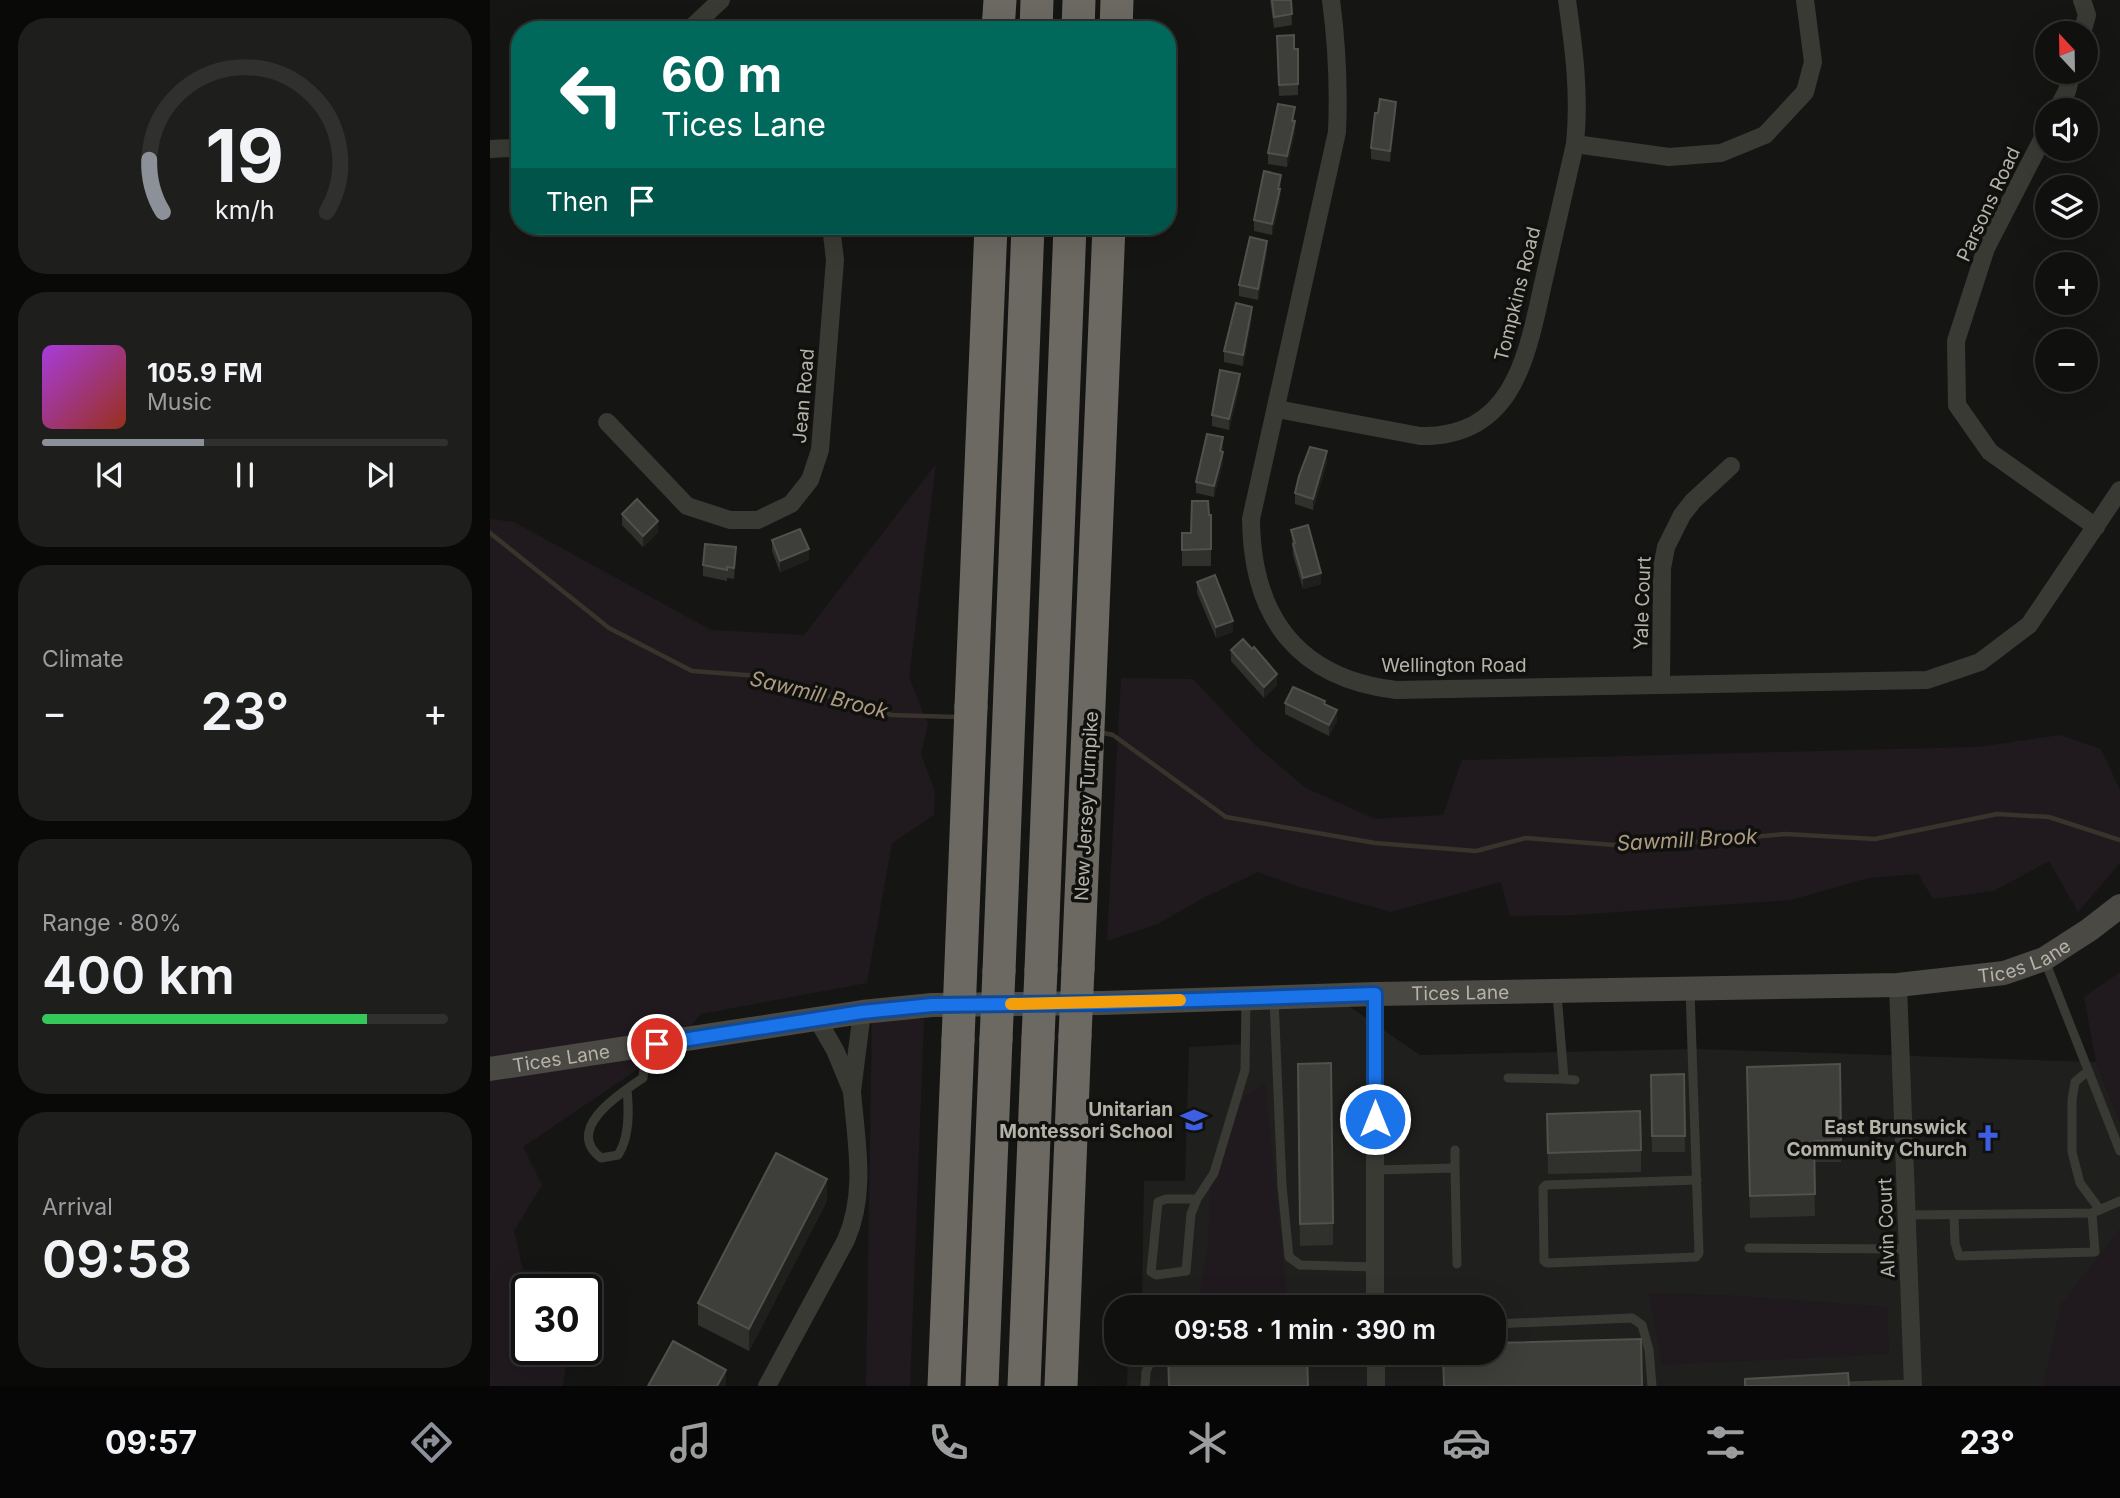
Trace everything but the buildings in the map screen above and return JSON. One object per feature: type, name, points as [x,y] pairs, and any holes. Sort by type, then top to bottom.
[{"type":"highway","points":[[999,21],[1000,0]]},
{"type":"highway","points":[[1036,21],[1037,0]]},
{"type":"highway","points":[[1078,21],[1079,0]]},
{"type":"highway","points":[[1116,21],[1117,0]]},
{"type":"highway","points":[[944,1386],[990,235]]},
{"type":"highway","points":[[982,1386],[1028,235]]},
{"type":"highway","name":"New Jersey Turnpike","points":[[1024,1386],[1070,235]]},
{"type":"highway","name":"New Jersey Turnpike","points":[[1061,1386],[1109,235]]},
{"type":"street","points":[[699,21],[721,0]]},
{"type":"street","name":"Wellington Road","points":[[1331,0],[1340,83],[1337,132],[1251,519],[1251,551],[1270,612],[1287,637],[1308,659],[1350,681],[1396,690],[1927,680],[1980,662],[2029,625],[2120,490]]},
{"type":"street","name":"Tompkins Road","points":[[1277,409],[1420,436],[1437,436],[1461,429],[1493,411],[1511,388],[1526,357],[1575,144],[1578,80],[1567,0]]},
{"type":"street","points":[[1575,144],[1669,157],[1721,152],[1765,135],[1805,92],[1813,62],[1805,0]]},
{"type":"street","points":[[2082,0],[2087,15],[2085,21]]},
{"type":"street","points":[[490,149],[511,148]]},
{"type":"street","name":"Parsons Road","points":[[2035,153],[1986,248],[1955,341],[1957,405],[1990,452],[2096,527]]},
{"type":"street","name":"Jean Road","points":[[607,422],[687,506],[730,520],[758,520],[791,504],[810,480],[821,450],[835,260],[832,235]]},
{"type":"street","name":"Yale Court","points":[[1661,684],[1662,568],[1666,547],[1682,515],[1693,501],[1731,466]]},
{"type":"street","name":"Tices Lane","points":[[490,1069],[862,1012],[932,1005],[1898,985],[2004,973],[2044,959],[2120,906]]},
{"type":"street","name":"Alvin Court","points":[[1898,985],[1913,1385]]},
{"type":"street","points":[[1375,994],[1376,1295]]},
{"type":"street","points":[[767,1386],[856,1219],[860,1186],[852,1091],[862,1012]]},
{"type":"street","points":[[817,1019],[835,1050],[852,1091]]},
{"type":"street","points":[[1376,1365],[1376,1386]]},
{"type":"lane","points":[[2044,959],[2120,1151]]},
{"type":"lane","points":[[1690,989],[1697,1180],[1699,1252],[1696,1257],[1547,1264],[1544,1261],[1543,1188],[1546,1185],[1697,1180]]},
{"type":"lane","points":[[1557,992],[1564,1079]]},
{"type":"lane","points":[[1274,997],[1282,1185],[1289,1257],[1300,1265],[1375,1267]]},
{"type":"lane","points":[[1197,1199],[1166,1199],[1158,1202],[1151,1272],[1156,1275],[1186,1270],[1191,1214],[1197,1199],[1214,1173],[1245,1070],[1246,998]]},
{"type":"lane","points":[[627,1089],[629,1110],[622,1148],[618,1155],[601,1158],[593,1151],[589,1141],[594,1119],[601,1109],[627,1089],[643,1078],[646,1046]]},
{"type":"lane","points":[[1954,1215],[1955,1243],[1959,1256],[2095,1252],[2096,1211],[2080,1183],[2072,1152],[2072,1100],[2076,1082],[2088,1072]]},
{"type":"lane","points":[[1508,1078],[1575,1080]]},
{"type":"lane","points":[[1455,1150],[1457,1264]]},
{"type":"lane","points":[[1375,1170],[1455,1168]]},
{"type":"lane","points":[[1906,1215],[2096,1211],[2120,1201]]},
{"type":"lane","points":[[1749,1248],[1908,1249]]},
{"type":"lane","points":[[1506,1323],[1632,1318],[1642,1325],[1649,1349],[1652,1386]]},
{"type":"lane","points":[[1145,1386],[1149,1365]]},
{"type":"lane","points":[[1844,1386],[1913,1385]]},
{"type":"shaded area","points":[[936,464],[909,677],[928,724],[921,754],[935,791],[934,815],[892,843],[867,983],[701,1014],[678,1042],[523,1147],[542,1185],[514,1231],[523,1270],[586,1274],[511,1274],[511,1365],[566,1365],[563,1386],[490,1386],[490,519],[514,522],[711,630],[804,635]]},
{"type":"shaded area","points":[[1121,678],[1193,679],[1256,746],[1306,788],[1375,819],[1443,815],[1462,760],[1977,747],[2060,735],[2101,749],[2120,790],[2120,863],[2078,912],[2049,861],[1994,891],[1933,899],[1918,874],[1868,878],[1791,900],[1575,915],[1510,916],[1501,882],[1391,912],[1296,886],[1258,872],[1201,899],[1158,924],[1107,941]]},
{"type":"shaded area","points":[[2120,972],[2120,1122],[2096,1062],[2084,997]]},
{"type":"shaded area","points":[[1337,998],[1420,1055],[1699,1049],[2096,1062],[2120,1122],[2120,1386],[1127,1386],[1128,1365],[1506,1365],[1506,1295],[1142,1295],[1144,1181],[1185,1181],[1189,1047],[1247,1044],[1249,1000]]},
{"type":"shaded area","points":[[872,1018],[924,1019],[910,1386],[866,1386]]},
{"type":"shaded area","points":[[1265,1083],[1287,1295],[1199,1295],[1208,1248],[1211,1173],[1244,1097]]},
{"type":"shaded area","points":[[2120,1229],[2120,1386],[2043,1386],[2061,1304]]},
{"type":"shaded area","points":[[1649,1293],[1742,1296],[1887,1307],[1889,1354],[1662,1365]]},
{"type":"waterway","name":"Sawmill Brook","points":[[490,533],[609,628],[692,671],[760,676],[892,715],[957,717]]},
{"type":"waterway","name":"Sawmill Brook","points":[[1099,732],[1113,735],[1226,817],[1375,843],[1476,851],[1526,838],[1639,847],[1785,834],[1875,839],[1997,814],[2049,817],[2120,840]]},
{"type":"slow traffic","points":[[1011,1004],[1180,1000]]},
{"type":"place","name":"Unitarian Montessori School","points":[[1194,1120]]},
{"type":"place","name":"East Brunswick Community Church","points":[[1988,1138]]},
{"type":"route","points":[[657,1044],[862,1012],[932,1005],[1102,1003],[1375,994],[1375,1119]]}]
